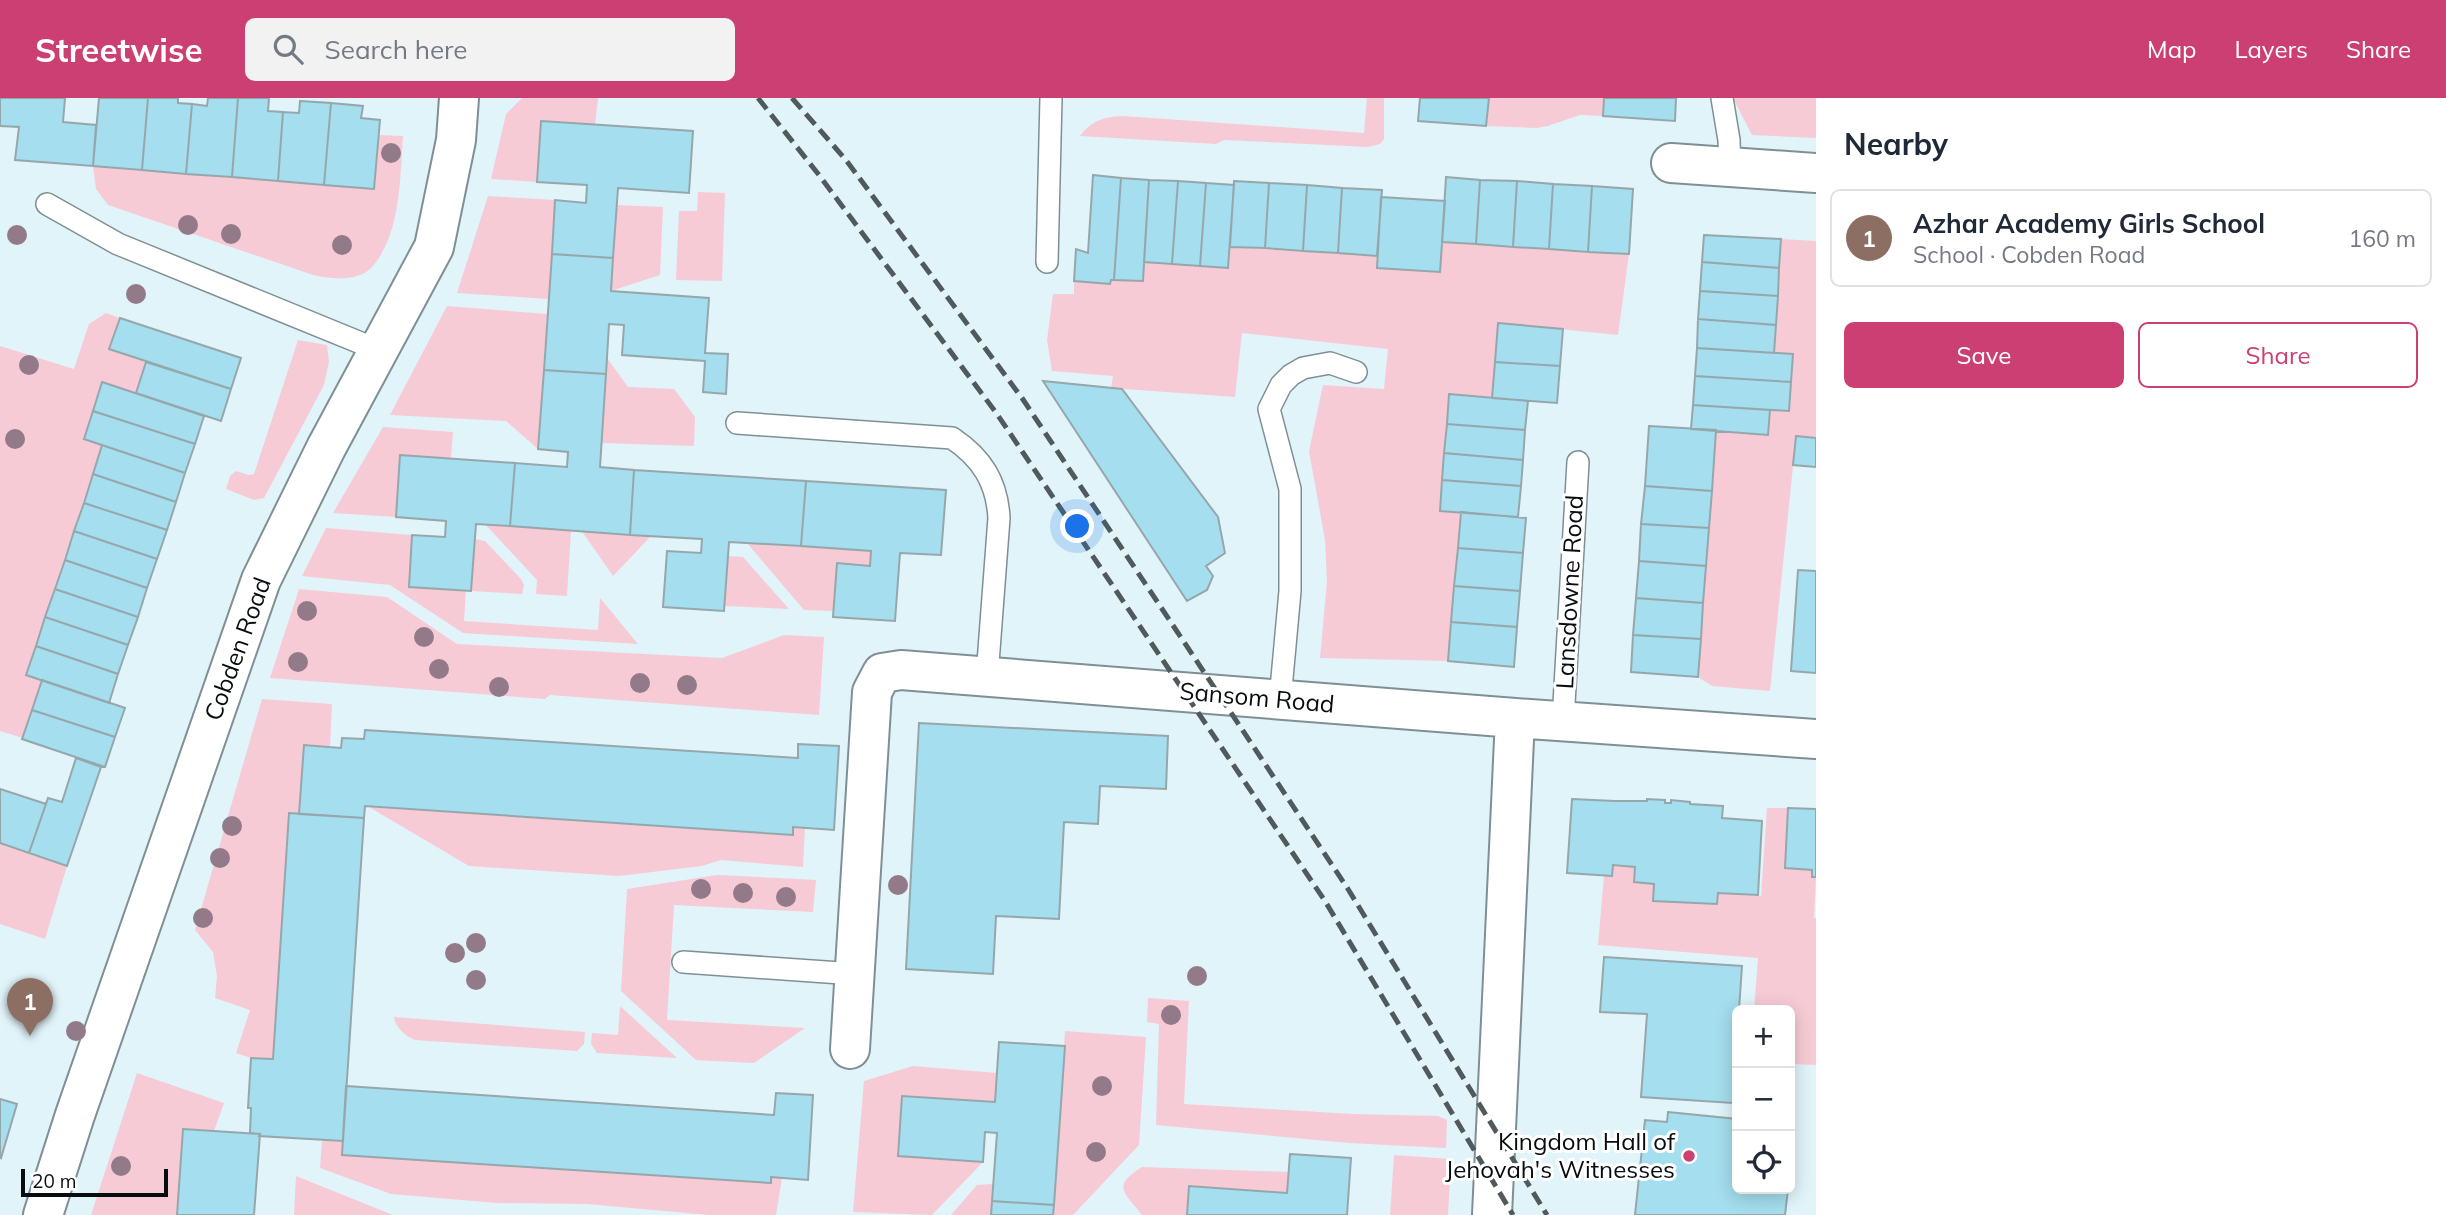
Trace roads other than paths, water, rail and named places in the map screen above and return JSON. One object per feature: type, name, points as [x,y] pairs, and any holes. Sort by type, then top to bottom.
[{"type":"street","name":"Cobden Road","points":[[43,1215],[75,1115],[261,580],[326,449],[434,247],[456,140],[459,98]]},
{"type":"street","points":[[1671,163],[1816,173]]},
{"type":"street","name":"Sansom Road","points":[[850,1049],[873,692],[882,673],[901,670],[987,676],[1515,718]]},
{"type":"street","points":[[1492,1215],[1515,718]]},
{"type":"street","name":"Lansdowne Road","points":[[1515,718],[1816,738]]},
{"type":"lane","points":[[1047,262],[1051,98]]},
{"type":"lane","points":[[1722,98],[1729,140],[1730,168]]},
{"type":"lane","points":[[47,204],[118,244],[378,350]]},
{"type":"lane","points":[[1280,700],[1290,591],[1290,489],[1269,409],[1281,384],[1303,368],[1330,363],[1356,372]]},
{"type":"lane","points":[[737,423],[952,438],[982,463],[998,498],[999,518],[987,676]]},
{"type":"lane","name":"Lansdowne Road","points":[[1563,722],[1578,462]]},
{"type":"lane","points":[[683,962],[855,974]]},
{"type":"railway","points":[[758,98],[819,175],[997,414],[1325,901],[1513,1215]]},
{"type":"railway","points":[[792,98],[846,160],[1022,398],[1348,889],[1547,1215]]},
{"type":"place","name":"Azhar Academy Girls School","points":[[30,1036]]},
{"type":"place","name":"Kingdom Hall of Jehovah's Witnesses","points":[[1689,1156]]}]
